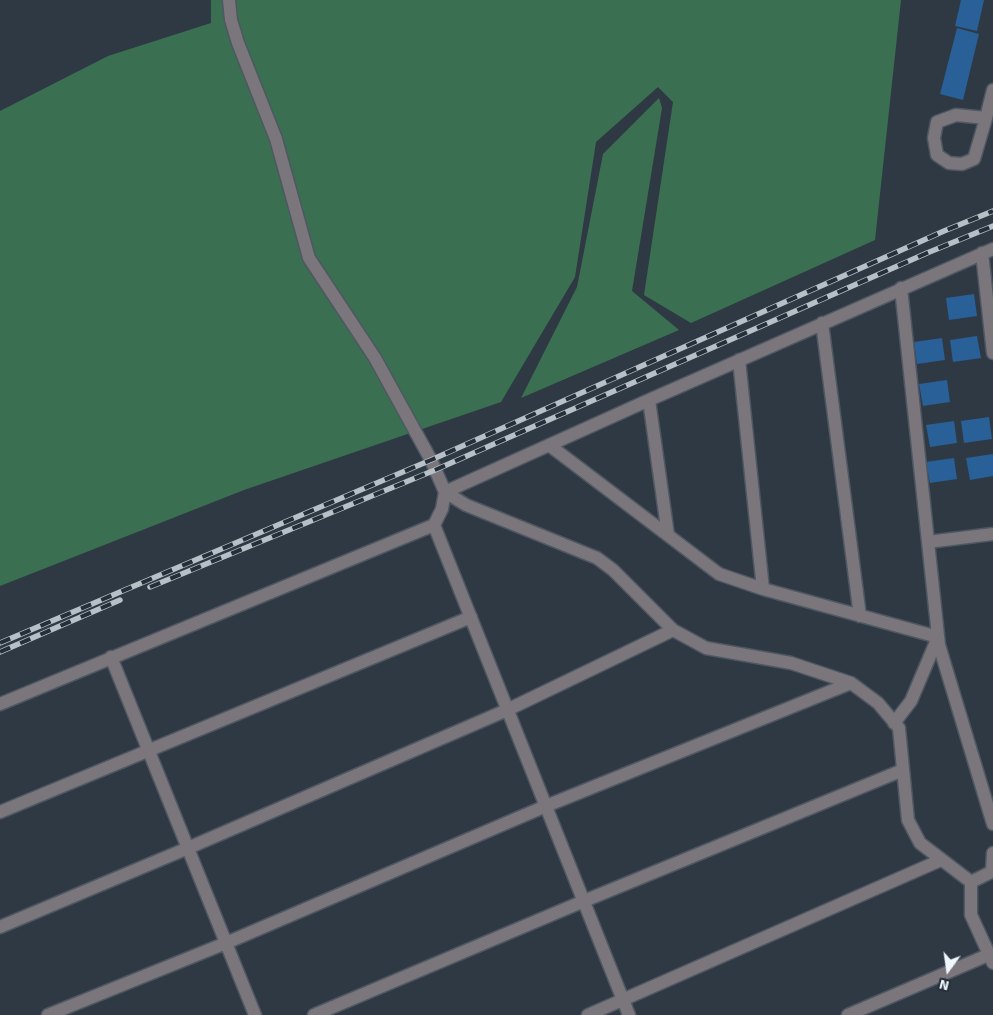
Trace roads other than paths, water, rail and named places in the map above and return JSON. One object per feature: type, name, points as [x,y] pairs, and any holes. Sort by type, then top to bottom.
[{"type":"street","points":[[0,704],[434,525],[442,509],[444,492],[431,460],[375,358],[309,258],[276,139],[238,43],[231,20],[228,0]]},
{"type":"street","points":[[986,118],[956,115],[937,122],[934,138],[937,155],[949,163],[962,164],[974,159],[986,118],[993,90]]},
{"type":"street","points":[[444,492],[988,251],[993,353]]},
{"type":"street","points":[[901,288],[938,637],[993,824]]},
{"type":"street","points":[[822,323],[860,616]]},
{"type":"street","points":[[739,360],[763,589]]},
{"type":"street","points":[[649,400],[668,535]]},
{"type":"street","points":[[549,445],[719,574],[763,589],[938,637]]},
{"type":"street","points":[[444,492],[466,505],[597,558],[613,570],[673,630],[706,648],[791,664],[851,683],[878,703],[898,728],[908,820],[920,843],[971,882]]},
{"type":"street","points":[[434,525],[629,1015]]},
{"type":"street","points":[[928,542],[993,534]]},
{"type":"street","points":[[0,812],[149,752],[471,617]]},
{"type":"street","points":[[0,927],[507,710],[673,630]]},
{"type":"street","points":[[894,723],[912,701],[938,637]]},
{"type":"street","points":[[111,657],[255,1015]]},
{"type":"street","points":[[48,1015],[226,943],[546,806],[851,683]]},
{"type":"street","points":[[314,1015],[584,901],[903,770]]},
{"type":"street","points":[[971,882],[992,872],[993,853]]},
{"type":"street","points":[[588,1015],[941,860]]},
{"type":"street","points":[[848,1015],[991,959],[972,915],[971,882]]},
{"type":"railway","points":[[0,643],[431,460],[944,231],[993,211]]},
{"type":"railway","points":[[150,587],[435,470],[927,253],[993,226]]},
{"type":"railway","points":[[0,652],[120,600]]}]
